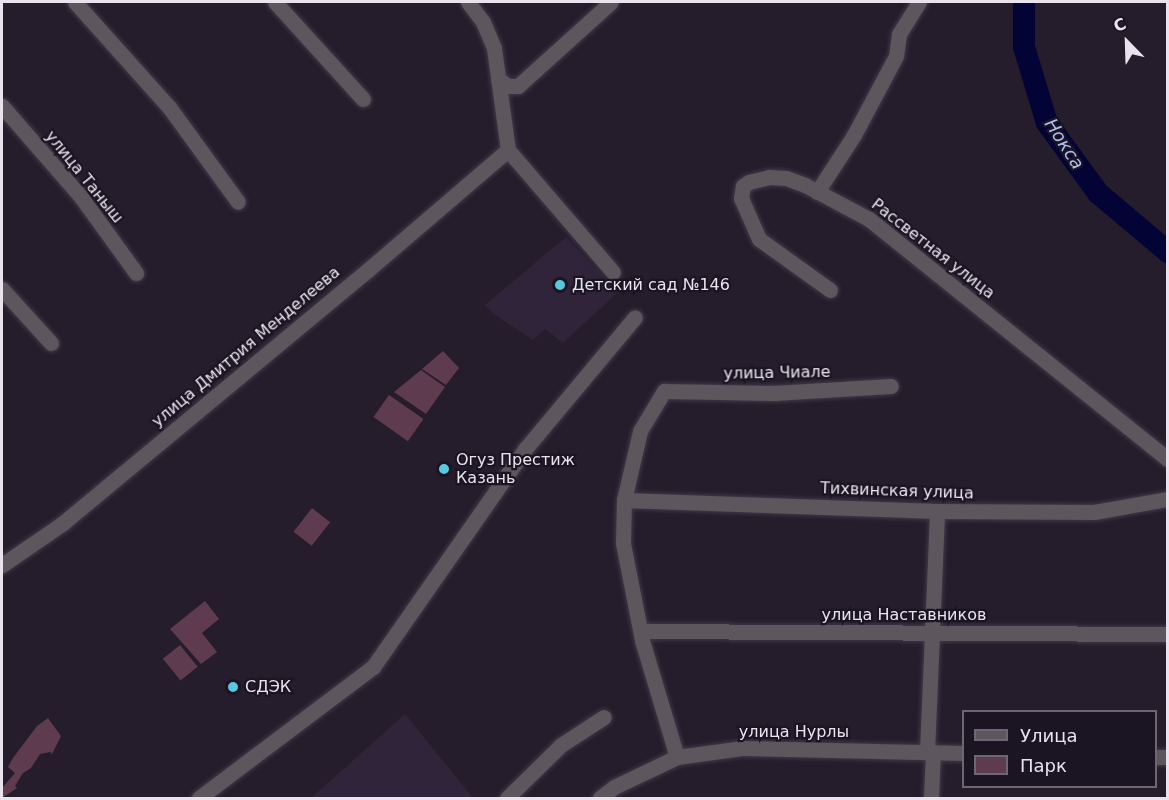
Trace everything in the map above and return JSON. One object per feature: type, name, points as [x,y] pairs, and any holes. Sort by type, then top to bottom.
[{"type":"street","points":[[75,2],[169,106],[238,202]]},
{"type":"street","points":[[276,2],[363,99]]},
{"type":"street","points":[[468,2],[483,22],[494,48],[508,150],[613,272]]},
{"type":"street","points":[[498,79],[508,86],[519,86],[610,2]]},
{"type":"street","points":[[817,192],[854,135],[896,56],[899,34],[919,2]]},
{"type":"street","name":"улица Таныш","points":[[2,106],[81,197],[136,273]]},
{"type":"street","name":"улица Дмитрия Менделеева","points":[[2,565],[63,523],[369,269],[508,150]]},
{"type":"street","name":"Рассветная улица","points":[[830,290],[759,239],[741,198],[743,186],[749,182],[769,177],[786,178],[869,219],[1167,459]]},
{"type":"street","points":[[2,289],[51,343]]},
{"type":"street","points":[[199,798],[371,668],[526,448],[635,317]]},
{"type":"street","name":"улица Чиале","points":[[624,500],[640,431],[664,391],[773,393],[891,386]]},
{"type":"street","points":[[624,500],[623,543],[641,631],[677,757]]},
{"type":"street","name":"Тихвинская улица","points":[[624,500],[937,511],[1094,512],[1167,500]]},
{"type":"street","points":[[931,798],[930,633],[937,511]]},
{"type":"street","name":"улица Наставников","points":[[641,631],[1167,634]]},
{"type":"street","points":[[507,798],[561,745],[604,717]]},
{"type":"street","name":"улица Нурлы","points":[[600,798],[614,787],[677,757],[743,748],[962,753]]},
{"type":"shaded area","name":"Детский сад №146","points":[[566,237],[618,292],[563,343],[545,329],[533,340],[492,313],[485,305]]},
{"type":"shaded area","points":[[405,714],[473,798],[311,798]]},
{"type":"green space","points":[[443,351],[459,368],[446,385],[422,369]]},
{"type":"green space","points":[[421,370],[445,387],[426,414],[394,392]]},
{"type":"green space","points":[[389,395],[423,419],[408,441],[374,417]]},
{"type":"green space","points":[[312,508],[330,522],[312,546],[294,532]]},
{"type":"green space","points":[[205,601],[219,619],[202,633],[217,652],[201,664],[170,629]]},
{"type":"green space","points":[[180,645],[198,667],[181,681],[163,659]]},
{"type":"green space","points":[[48,718],[61,736],[52,754],[50,752],[40,754],[31,768],[23,773],[15,786],[17,788],[2,798],[2,788],[15,773],[8,767],[13,758],[37,726]]},
{"type":"waterway","name":"Нокса","points":[[1024,2],[1024,47],[1047,123],[1098,193],[1168,252]]},
{"type":"place","name":"Детский сад №146","points":[[560,285]]},
{"type":"place","name":"Огуз Престиж Казань","points":[[444,469]]},
{"type":"place","name":"СДЭК","points":[[233,687]]}]
